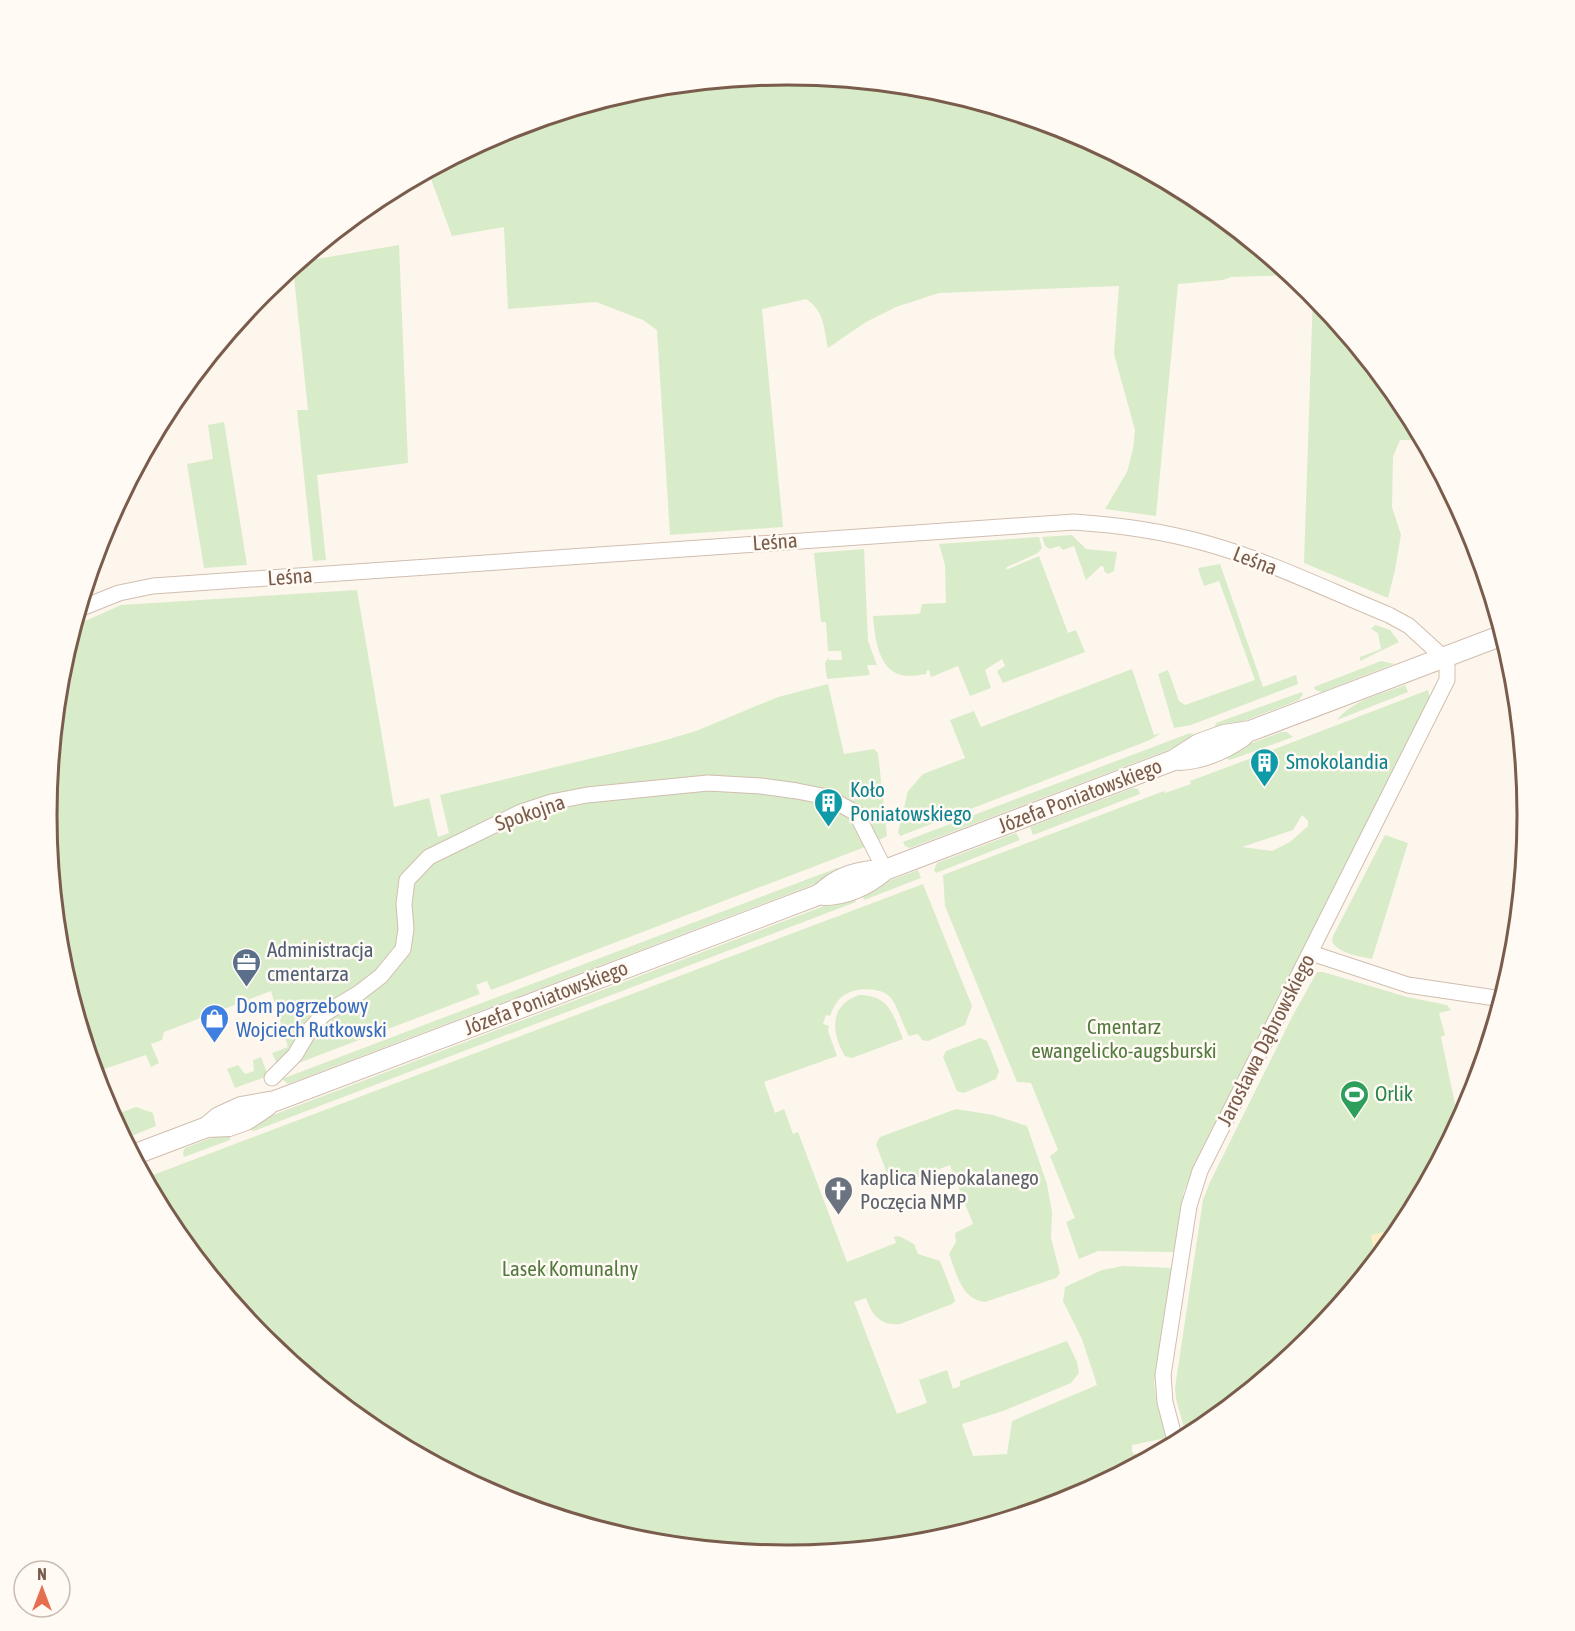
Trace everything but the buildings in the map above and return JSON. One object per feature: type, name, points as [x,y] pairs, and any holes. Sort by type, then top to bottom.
[{"type":"street","name":"Leśna","points":[[88,606],[119,593],[153,586],[1074,522],[1140,528],[1206,543],[1241,555],[1389,615],[1409,626],[1444,658]]},
{"type":"street","name":"Józefa Poniatowskiego","points":[[139,1153],[207,1127],[219,1117],[241,1107],[275,1101],[818,896],[856,889],[871,882],[885,870],[1174,760],[1199,744],[1224,735],[1250,731],[1496,638]]},
{"type":"street","name":"Jarosława Dąbrowskiego","points":[[1174,1435],[1165,1402],[1163,1375],[1193,1190],[1215,1140],[1447,680],[1447,665],[1444,658]]},
{"type":"street","name":"Spokojna","points":[[272,1078],[295,1055],[311,1028],[324,1014],[359,993],[381,976],[403,949],[406,929],[404,904],[407,880],[429,857],[521,812],[551,802],[587,795],[708,783],[797,791],[827,797],[856,813],[885,870]]},
{"type":"street","points":[[1311,953],[1408,985],[1495,998]]},
{"type":"green space","points":[[788,85],[835,87],[883,91],[930,99],[977,110],[1067,141],[1111,160],[1193,208],[1232,236],[1279,275],[1231,277],[1223,280],[1178,284],[1156,516],[1105,509],[1127,472],[1135,430],[1114,354],[1119,286],[939,293],[896,307],[866,322],[828,348],[820,314],[806,299],[762,309],[783,527],[670,535],[657,330],[643,320],[596,302],[508,309],[504,227],[452,236],[431,178],[464,160],[508,141],[598,110],[692,91]]},
{"type":"green space","points":[[399,245],[408,463],[317,475],[326,560],[313,561],[297,410],[308,410],[294,277],[314,259]]},
{"type":"green space","points":[[1312,308],[1367,371],[1414,440],[1400,440],[1393,457],[1392,507],[1401,535],[1388,598],[1304,563]]},
{"type":"green space","points":[[224,422],[247,565],[204,568],[187,464],[213,459],[208,425]]},
{"type":"green space","points":[[1072,535],[1086,549],[1117,552],[1114,571],[1108,574],[1101,566],[1086,580],[1074,546],[1063,550],[1059,546],[1050,549],[1045,546],[1042,537]]},
{"type":"green space","points":[[1039,537],[1042,548],[1038,553],[1007,567],[1006,570],[1039,556],[1068,633],[1076,630],[1085,652],[1003,683],[997,671],[1005,666],[1002,659],[985,670],[991,688],[970,696],[958,666],[931,677],[929,670],[926,674],[907,676],[897,674],[884,662],[877,644],[873,616],[918,614],[922,604],[946,603],[945,565],[939,544]]},
{"type":"green space","points":[[864,549],[868,641],[877,665],[867,665],[870,675],[827,679],[825,663],[829,657],[829,660],[842,660],[841,651],[828,651],[826,622],[821,622],[814,553]]},
{"type":"green space","points":[[1220,564],[1263,687],[1296,675],[1298,684],[1191,725],[1174,728],[1158,674],[1168,670],[1179,701],[1185,705],[1255,680],[1219,581],[1204,586],[1198,568]]},
{"type":"green space","points":[[357,590],[394,807],[429,798],[438,837],[449,833],[440,795],[659,742],[696,731],[778,697],[828,684],[844,754],[874,749],[878,753],[887,836],[865,847],[491,990],[487,981],[476,985],[480,994],[280,1070],[272,1053],[288,1047],[271,991],[164,1032],[162,1040],[151,1044],[159,1063],[151,1067],[146,1055],[103,1069],[82,1005],[71,958],[63,911],[57,815],[63,720],[82,626],[83,622],[121,605]]},
{"type":"green space","points":[[1375,625],[1390,630],[1399,642],[1360,661],[1360,657],[1381,649],[1378,633],[1371,629]]},
{"type":"green space","points":[[1381,661],[1394,664],[1322,692],[1315,690],[1314,687]]},
{"type":"green space","points":[[1132,669],[1154,735],[1161,733],[1150,740],[900,836],[898,832],[908,791],[923,774],[965,758],[950,720],[974,711],[981,727]]},
{"type":"green space","points":[[1405,685],[1408,692],[1337,720],[1351,707]]},
{"type":"green space","name":"Cmentarz ewangelicko-augsburski","points":[[1428,690],[1430,698],[1198,1157],[1184,1191],[1174,1252],[1098,1251],[1079,1259],[1066,1222],[1075,1218],[1050,1156],[1058,1150],[1031,1083],[1017,1082],[945,906],[943,875],[1164,791],[1165,793],[1191,784],[1190,781],[1265,753],[1266,755],[1273,753],[1272,750]],"holes":[[[1302,815],[1308,821],[1308,826],[1290,842],[1272,851],[1242,847],[1293,830]]]},
{"type":"green space","points":[[1302,692],[1299,700],[1213,733],[1216,723]]},
{"type":"green space","points":[[1281,732],[1287,732],[1293,737],[1230,760],[1220,755]]},
{"type":"green space","points":[[1190,733],[1200,738],[910,848],[903,842]]},
{"type":"green space","points":[[1133,788],[1138,789],[1140,794],[1033,835],[1030,827]]},
{"type":"green space","points":[[1016,833],[1020,840],[936,873],[934,870],[937,863]]},
{"type":"green space","points":[[1385,835],[1408,843],[1372,959],[1345,952],[1332,942]]},
{"type":"green space","points":[[837,868],[843,869],[844,873],[288,1084],[282,1079]]},
{"type":"green space","points":[[918,870],[921,878],[864,900],[862,894],[864,890]]},
{"type":"green space","name":"Lasek Komunalny","points":[[923,884],[972,1006],[965,1025],[928,1041],[922,1040],[918,1034],[909,1036],[894,1002],[887,994],[870,989],[851,992],[838,1001],[830,1016],[826,1015],[823,1024],[829,1026],[828,1031],[837,1056],[764,1082],[775,1113],[784,1109],[793,1134],[798,1132],[847,1262],[896,1243],[894,1237],[899,1236],[914,1244],[918,1254],[940,1261],[954,1297],[955,1301],[952,1304],[900,1324],[893,1324],[878,1318],[871,1310],[866,1298],[854,1302],[897,1414],[927,1403],[919,1380],[947,1370],[953,1389],[960,1386],[960,1381],[1067,1341],[1077,1362],[1079,1373],[1071,1383],[1003,1411],[962,1424],[973,1456],[1007,1454],[1012,1421],[1097,1385],[1082,1339],[1063,1301],[1065,1287],[1102,1270],[1123,1266],[1172,1268],[1154,1382],[1166,1438],[1132,1445],[1132,1452],[1139,1456],[1111,1471],[1022,1507],[977,1521],[883,1540],[788,1546],[740,1544],[692,1540],[598,1521],[553,1507],[464,1471],[382,1423],[343,1395],[306,1365],[238,1297],[180,1221],[152,1175]]},
{"type":"green space","points":[[853,895],[856,902],[254,1131],[244,1126]]},
{"type":"green space","points":[[1317,972],[1407,997],[1447,1005],[1451,1010],[1439,1013],[1445,1035],[1441,1037],[1456,1109],[1443,1139],[1395,1221],[1337,1297],[1269,1365],[1232,1395],[1184,1428],[1175,1388],[1203,1200],[1293,1015]]},
{"type":"green space","points":[[859,995],[878,998],[889,1008],[903,1039],[852,1058],[845,1056],[835,1029],[842,1006]]},
{"type":"green space","points":[[980,1038],[987,1041],[999,1071],[996,1079],[964,1093],[957,1091],[943,1057],[946,1051]]},
{"type":"green space","points":[[261,1057],[268,1076],[235,1088],[227,1069],[238,1065],[245,1074],[254,1071],[253,1060]]},
{"type":"green space","points":[[136,1107],[153,1113],[156,1126],[131,1136],[121,1113]]},
{"type":"green space","points":[[956,1109],[993,1115],[1027,1126],[1047,1184],[1052,1212],[1051,1238],[1060,1273],[1056,1278],[985,1302],[977,1300],[965,1291],[949,1254],[956,1242],[955,1233],[973,1224],[950,1165],[892,1187],[876,1144],[880,1137]]},
{"type":"green space","points":[[229,1131],[230,1140],[184,1157],[185,1148]]},
{"type":"sand","points":[[1388,1231],[1374,1251],[1371,1235]]},
{"type":"place","name":"Smokolandia","points":[[1265,788]]},
{"type":"place","name":"Koło Poniatowskiego","points":[[829,828]]},
{"type":"place","name":"Administracja cmentarza","points":[[246,988]]},
{"type":"place","name":"Dom pogrzebowy Wojciech Rutkowski","points":[[215,1044]]},
{"type":"place","name":"Orlik","points":[[1354,1120]]},
{"type":"place","name":"kaplica Niepokalanego Poczęcia NMP","points":[[839,1216]]}]
